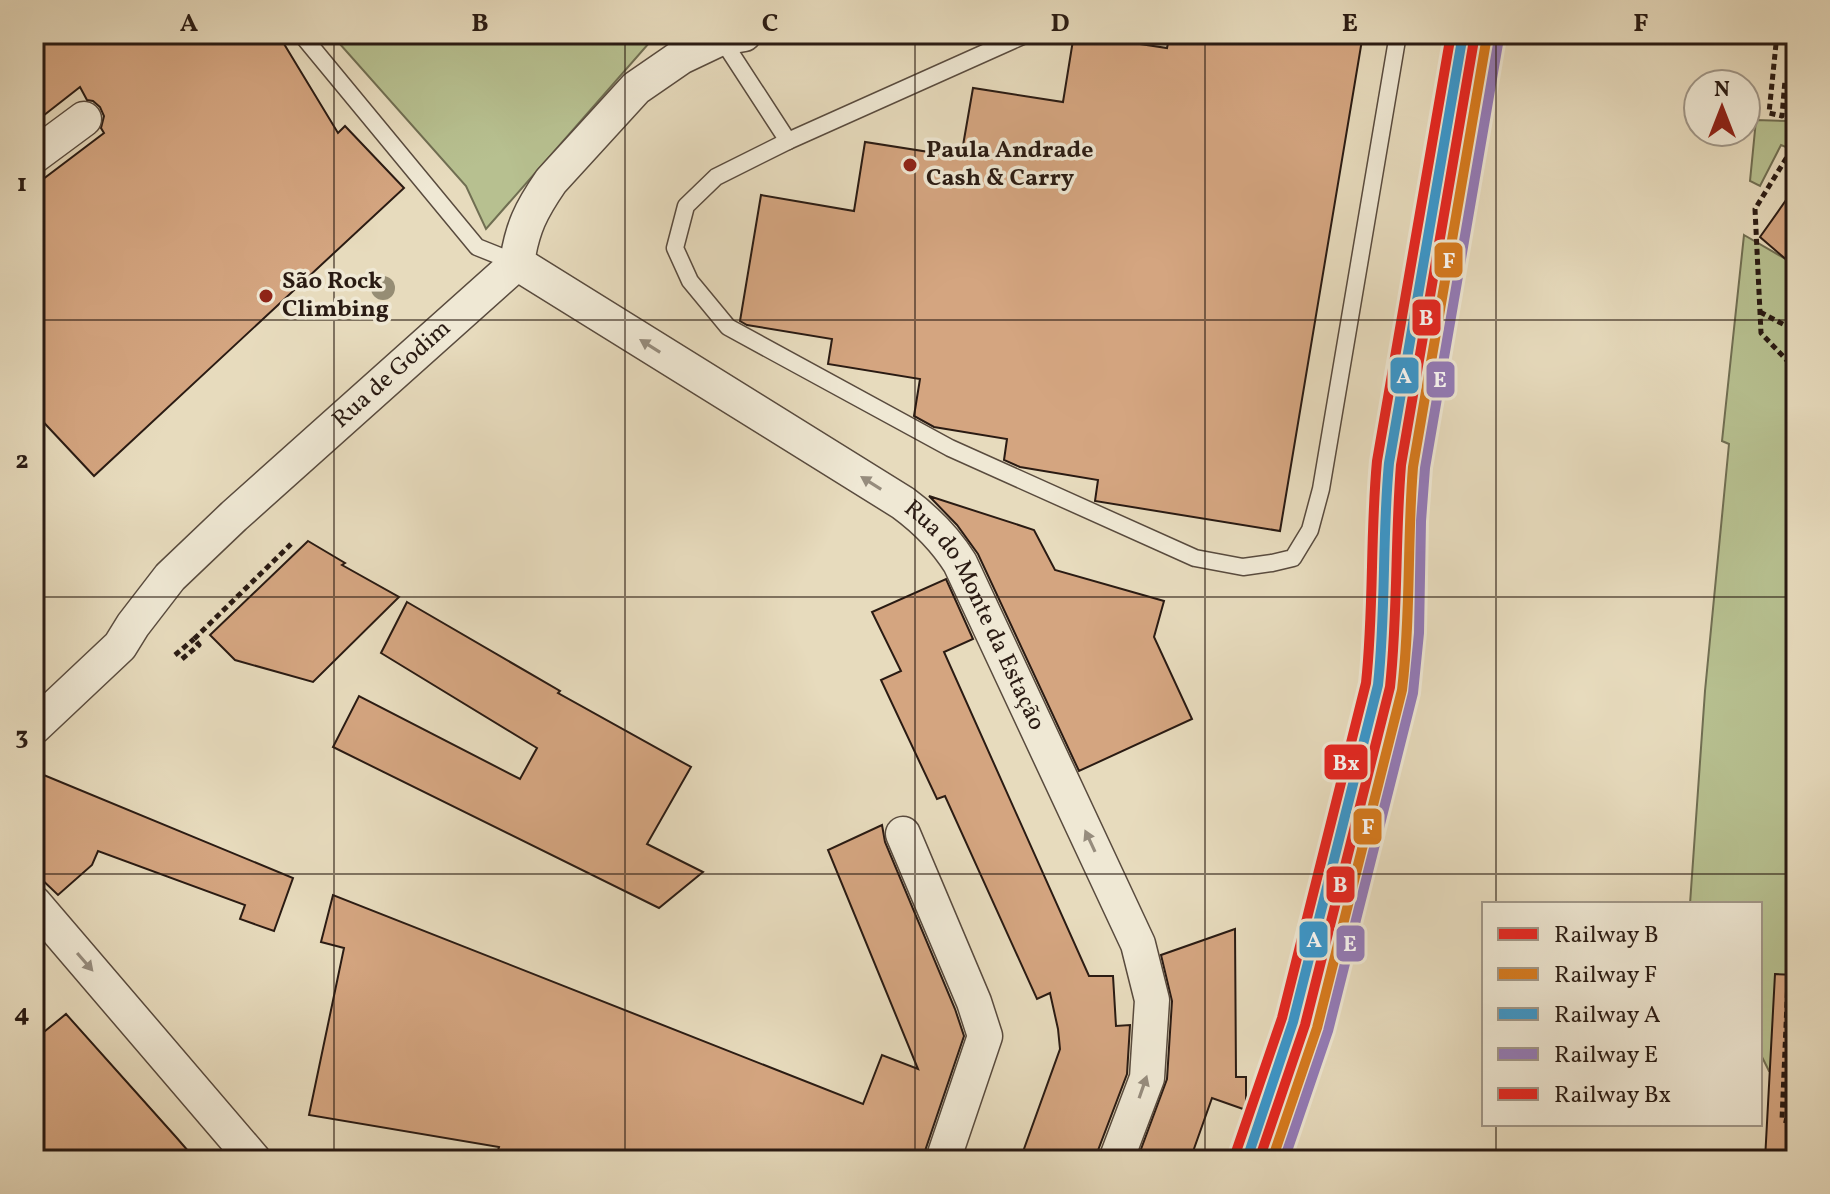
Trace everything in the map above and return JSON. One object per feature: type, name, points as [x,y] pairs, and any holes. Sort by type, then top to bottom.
[{"type":"street","points":[[517,263],[520,240],[528,217],[551,181],[636,88],[681,57],[732,36]]},
{"type":"street","points":[[34,156],[84,119]]},
{"type":"street","name":"Rua de Godim","points":[[34,727],[120,646],[170,577],[517,263]]},
{"type":"street","name":"Rua do Monte da Estação","points":[[517,263],[903,503],[924,518],[951,548],[1138,944],[1149,980],[1152,1000],[1147,1078],[1116,1160]]},
{"type":"street","points":[[903,834],[974,1002],[985,1036],[943,1160]]},
{"type":"street","points":[[34,903],[254,1160]]},
{"type":"lane","points":[[301,34],[477,247],[517,263]]},
{"type":"lane","points":[[1027,34],[788,141],[716,177],[686,206],[675,248],[690,281],[728,327],[950,448],[1195,558],[1243,567],[1293,558],[1310,530],[1321,489],[1398,34]]},
{"type":"lane","points":[[732,36],[788,141]]},
{"type":"path","points":[[1777,34],[1769,113],[1782,116],[1785,80],[1796,81]]},
{"type":"path","points":[[1796,156],[1787,157],[1755,209],[1761,333],[1796,370]]},
{"type":"path","points":[[1759,311],[1796,331]]},
{"type":"path","points":[[175,655],[291,544]]},
{"type":"path","points":[[182,659],[199,645],[194,639]]},
{"type":"path","points":[[1796,792],[1782,1120],[1796,1123]]},
{"type":"green space","points":[[331,34],[657,34],[486,229],[466,186]]},
{"type":"green space","points":[[1791,87],[1796,88],[1796,151],[1781,145],[1760,186],[1750,181],[1753,148],[1762,148],[1762,120],[1787,121]]},
{"type":"green space","points":[[1744,235],[1796,265],[1796,994],[1771,1071],[1762,1057],[1762,902],[1690,902],[1705,691],[1729,444],[1722,441]]},
{"type":"building","points":[[34,34],[278,34],[338,133],[345,126],[404,188],[94,476],[34,412],[34,186],[104,133],[101,128],[104,116],[100,107],[87,100],[80,87],[34,123]]},
{"type":"building","points":[[1074,34],[1167,48],[1170,34],[1363,34],[1280,531],[1095,501],[1098,480],[1020,467],[1004,460],[1007,439],[934,427],[914,416],[920,379],[828,364],[832,339],[747,325],[740,321],[761,195],[854,211],[865,142],[961,157],[973,88],[1063,102]]},
{"type":"building","points":[[1796,186],[1796,268],[1760,237]]},
{"type":"building","points":[[929,496],[1034,530],[1055,570],[1164,601],[1154,637],[1192,719],[1079,771],[978,554],[957,525]]},
{"type":"building","points":[[308,541],[345,563],[342,565],[399,597],[313,682],[235,660],[210,635]]},
{"type":"building","points":[[946,579],[973,639],[944,652],[1089,976],[1113,976],[1116,1026],[1130,1025],[1127,1074],[1096,1160],[1020,1160],[1060,1049],[1050,993],[1037,999],[945,796],[937,799],[881,680],[901,671],[872,612]]},
{"type":"building","points":[[407,602],[560,691],[558,693],[691,767],[647,844],[703,872],[659,908],[333,747],[359,696],[520,779],[537,748],[381,653]]},
{"type":"building","points":[[34,771],[293,878],[274,931],[240,919],[245,905],[98,851],[92,865],[58,895],[34,872]]},
{"type":"building","points":[[882,825],[885,842],[964,1036],[924,1160],[495,1160],[499,1147],[309,1115],[344,948],[321,942],[333,895],[863,1104],[882,1055],[918,1069],[828,850]]},
{"type":"building","points":[[1235,929],[1236,1077],[1246,1077],[1246,1110],[1212,1098],[1190,1160],[1137,1160],[1167,1079],[1172,1001],[1161,955]]},
{"type":"building","points":[[1775,974],[1796,975],[1796,1160],[1765,1160]]},
{"type":"building","points":[[66,1014],[196,1160],[34,1160],[34,1040]]},
{"type":"rail line","name":"Bx","points":[[1236,1152],[1282,1018],[1366,683],[1377,461],[1451,34]]},
{"type":"rail line","name":"A","points":[[1248,1156],[1293,1022],[1378,685],[1389,463],[1463,34]]},
{"type":"rail line","name":"B","points":[[1259,1160],[1305,1025],[1390,687],[1401,465],[1475,34]]},
{"type":"rail line","name":"F","points":[[1272,1160],[1317,1028],[1402,690],[1413,467],[1487,36]]},
{"type":"rail line","name":"E","points":[[1284,1160],[1328,1031],[1413,693],[1419,633],[1425,468],[1499,38]]},
{"type":"place","name":"Paula Andrade Cash & Carry","points":[[910,165]]},
{"type":"place","name":"São Rock Climbing","points":[[266,296]]}]
